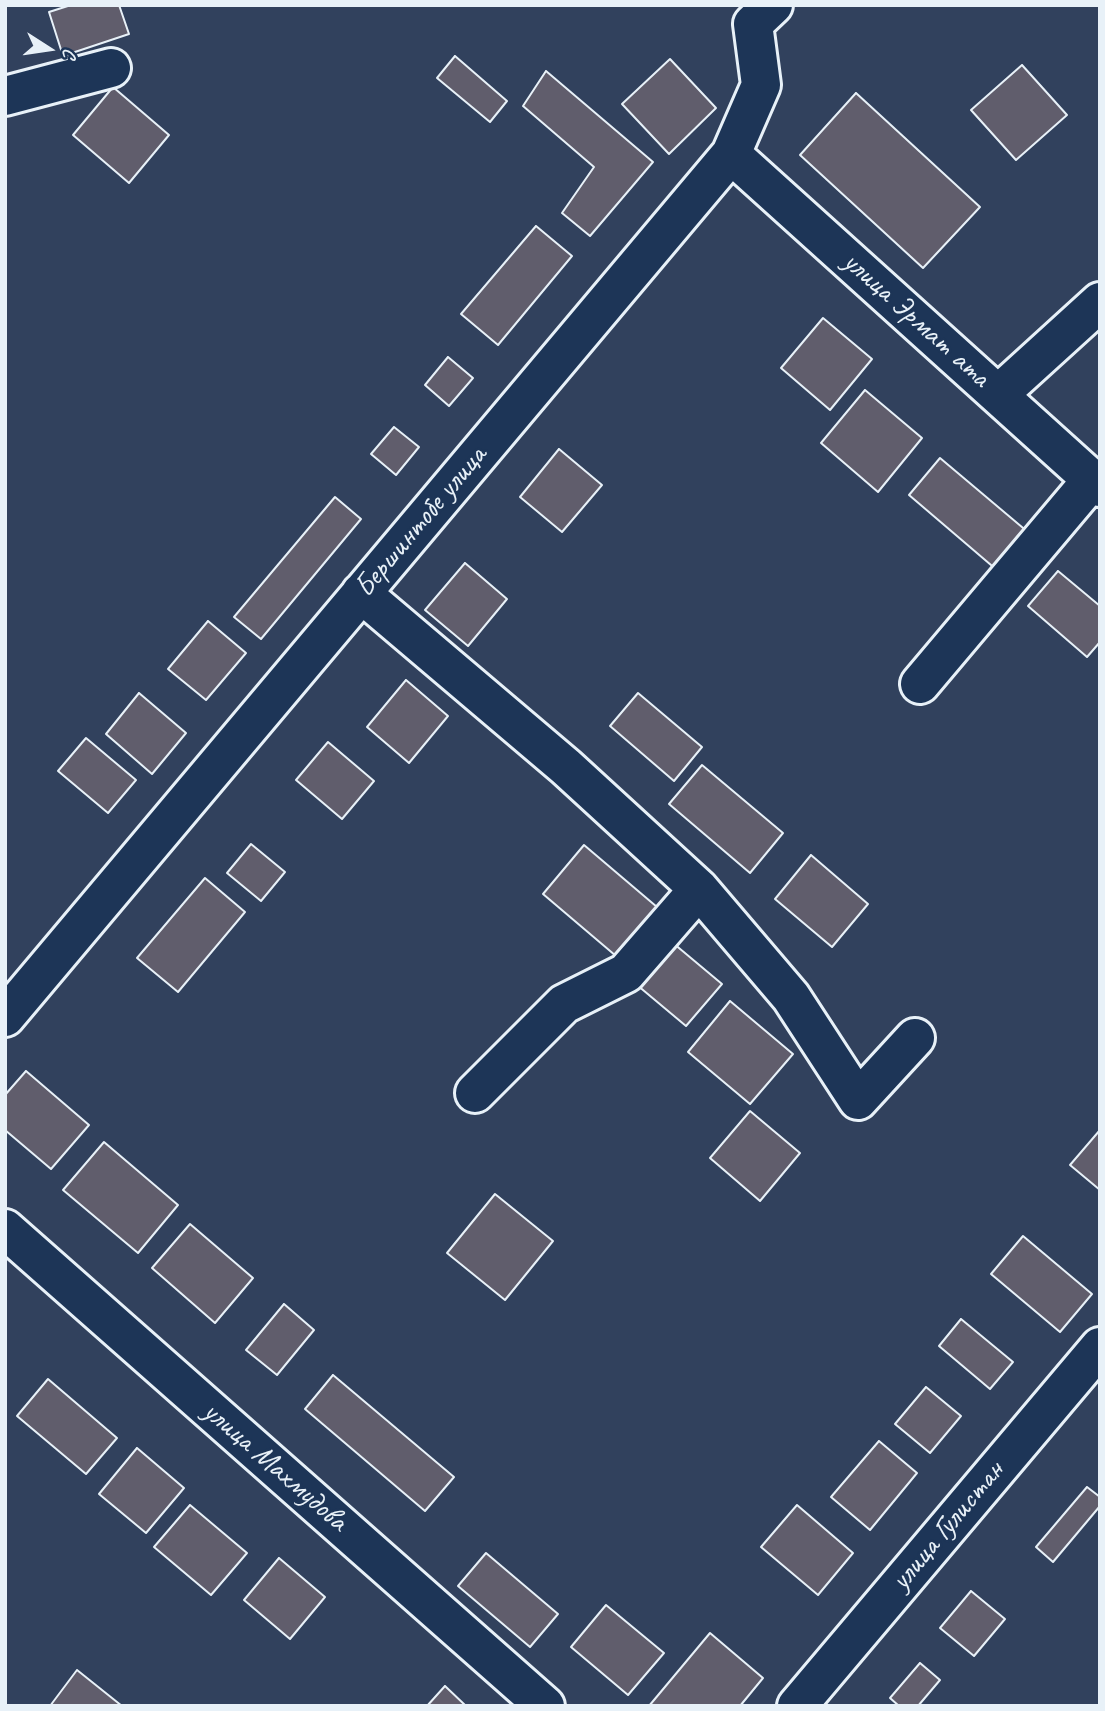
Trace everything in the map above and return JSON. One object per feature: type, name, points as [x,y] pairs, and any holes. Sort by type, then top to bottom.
[{"type":"street","name":"Бершинтобе улица","points":[[5,1017],[731,154],[761,85],[754,11]]},
{"type":"street","points":[[5,96],[111,68]]},
{"type":"street","name":"улица Эрмат ата","points":[[731,154],[1096,483]]},
{"type":"street","points":[[999,394],[1100,302]]},
{"type":"street","points":[[920,684],[1096,483]]},
{"type":"street","points":[[361,593],[566,768],[699,889],[791,997],[858,1100],[915,1038]]},
{"type":"street","points":[[475,1093],[564,1004],[626,973],[699,889]]},
{"type":"street","name":"улица Махмудова","points":[[5,1229],[545,1706]]},
{"type":"street","name":"улица Гулистан","points":[[797,1706],[1100,1347]]},
{"type":"building","points":[[71,5],[119,5],[129,34],[63,56],[49,12]]},
{"type":"building","points":[[455,56],[507,101],[490,122],[437,78]]},
{"type":"building","points":[[670,59],[716,108],[669,154],[622,104]]},
{"type":"building","points":[[1022,65],[1067,115],[1016,160],[971,110]]},
{"type":"building","points":[[546,71],[653,162],[590,236],[562,213],[594,167],[523,106]]},
{"type":"building","points":[[113,87],[169,135],[129,183],[73,135]]},
{"type":"building","points":[[856,93],[980,207],[923,268],[800,155]]},
{"type":"building","points":[[536,226],[572,256],[498,345],[461,314]]},
{"type":"building","points":[[823,318],[872,359],[830,410],[781,368]]},
{"type":"building","points":[[448,357],[473,378],[449,406],[425,385]]},
{"type":"building","points":[[865,390],[922,438],[878,492],[821,443]]},
{"type":"building","points":[[394,427],[419,447],[396,475],[371,454]]},
{"type":"building","points":[[559,449],[602,485],[562,532],[520,497]]},
{"type":"building","points":[[940,458],[1029,533],[998,571],[909,495]]},
{"type":"building","points":[[335,497],[361,519],[261,639],[234,617]]},
{"type":"building","points":[[465,563],[507,599],[468,646],[425,610]]},
{"type":"building","points":[[1058,571],[1100,606],[1100,642],[1087,657],[1028,606]]},
{"type":"building","points":[[208,621],[246,653],[206,700],[168,669]]},
{"type":"building","points":[[406,680],[448,716],[409,763],[367,727]]},
{"type":"building","points":[[139,693],[186,733],[152,774],[106,734]]},
{"type":"building","points":[[638,693],[702,747],[674,781],[610,726]]},
{"type":"building","points":[[86,738],[136,780],[108,813],[58,771]]},
{"type":"building","points":[[328,742],[374,781],[342,819],[296,780]]},
{"type":"building","points":[[702,765],[783,833],[750,873],[669,804]]},
{"type":"building","points":[[251,844],[285,872],[261,901],[227,873]]},
{"type":"building","points":[[584,845],[657,907],[616,956],[543,894]]},
{"type":"building","points":[[811,855],[868,904],[832,947],[775,899]]},
{"type":"building","points":[[205,878],[245,912],[178,992],[137,958]]},
{"type":"building","points":[[673,943],[722,984],[686,1026],[637,985]]},
{"type":"building","points":[[730,1001],[793,1054],[750,1104],[688,1052]]},
{"type":"building","points":[[26,1071],[89,1125],[51,1169],[5,1130],[5,1095]]},
{"type":"building","points":[[750,1111],[800,1153],[760,1201],[710,1158]]},
{"type":"building","points":[[1100,1130],[1100,1190],[1070,1165]]},
{"type":"building","points":[[104,1142],[178,1205],[138,1253],[63,1190]]},
{"type":"building","points":[[495,1194],[553,1241],[505,1300],[447,1253]]},
{"type":"building","points":[[190,1224],[253,1278],[215,1323],[152,1268]]},
{"type":"building","points":[[1023,1236],[1092,1294],[1060,1332],[991,1274]]},
{"type":"building","points":[[284,1304],[314,1330],[277,1375],[246,1350]]},
{"type":"building","points":[[961,1319],[1013,1362],[990,1389],[939,1346]]},
{"type":"building","points":[[333,1375],[454,1477],[425,1511],[305,1409]]},
{"type":"building","points":[[48,1379],[117,1438],[86,1474],[17,1416]]},
{"type":"building","points":[[926,1387],[961,1416],[930,1453],[895,1424]]},
{"type":"building","points":[[879,1441],[917,1473],[870,1530],[831,1497]]},
{"type":"building","points":[[137,1448],[184,1488],[146,1533],[99,1494]]},
{"type":"building","points":[[1087,1487],[1100,1497],[1100,1506],[1053,1562],[1036,1547]]},
{"type":"building","points":[[190,1505],[247,1553],[211,1595],[154,1547]]},
{"type":"building","points":[[797,1505],[853,1553],[818,1595],[761,1547]]},
{"type":"building","points":[[486,1553],[558,1614],[530,1647],[458,1586]]},
{"type":"building","points":[[279,1558],[325,1597],[290,1639],[244,1600]]},
{"type":"building","points":[[971,1591],[1005,1619],[974,1656],[940,1628]]},
{"type":"building","points":[[606,1605],[664,1653],[628,1695],[571,1647]]},
{"type":"building","points":[[710,1633],[763,1678],[740,1706],[649,1706]]},
{"type":"building","points":[[920,1663],[940,1680],[918,1706],[899,1706],[890,1698]]},
{"type":"building","points":[[77,1670],[122,1706],[50,1706]]},
{"type":"building","points":[[445,1686],[466,1706],[427,1706]]}]
